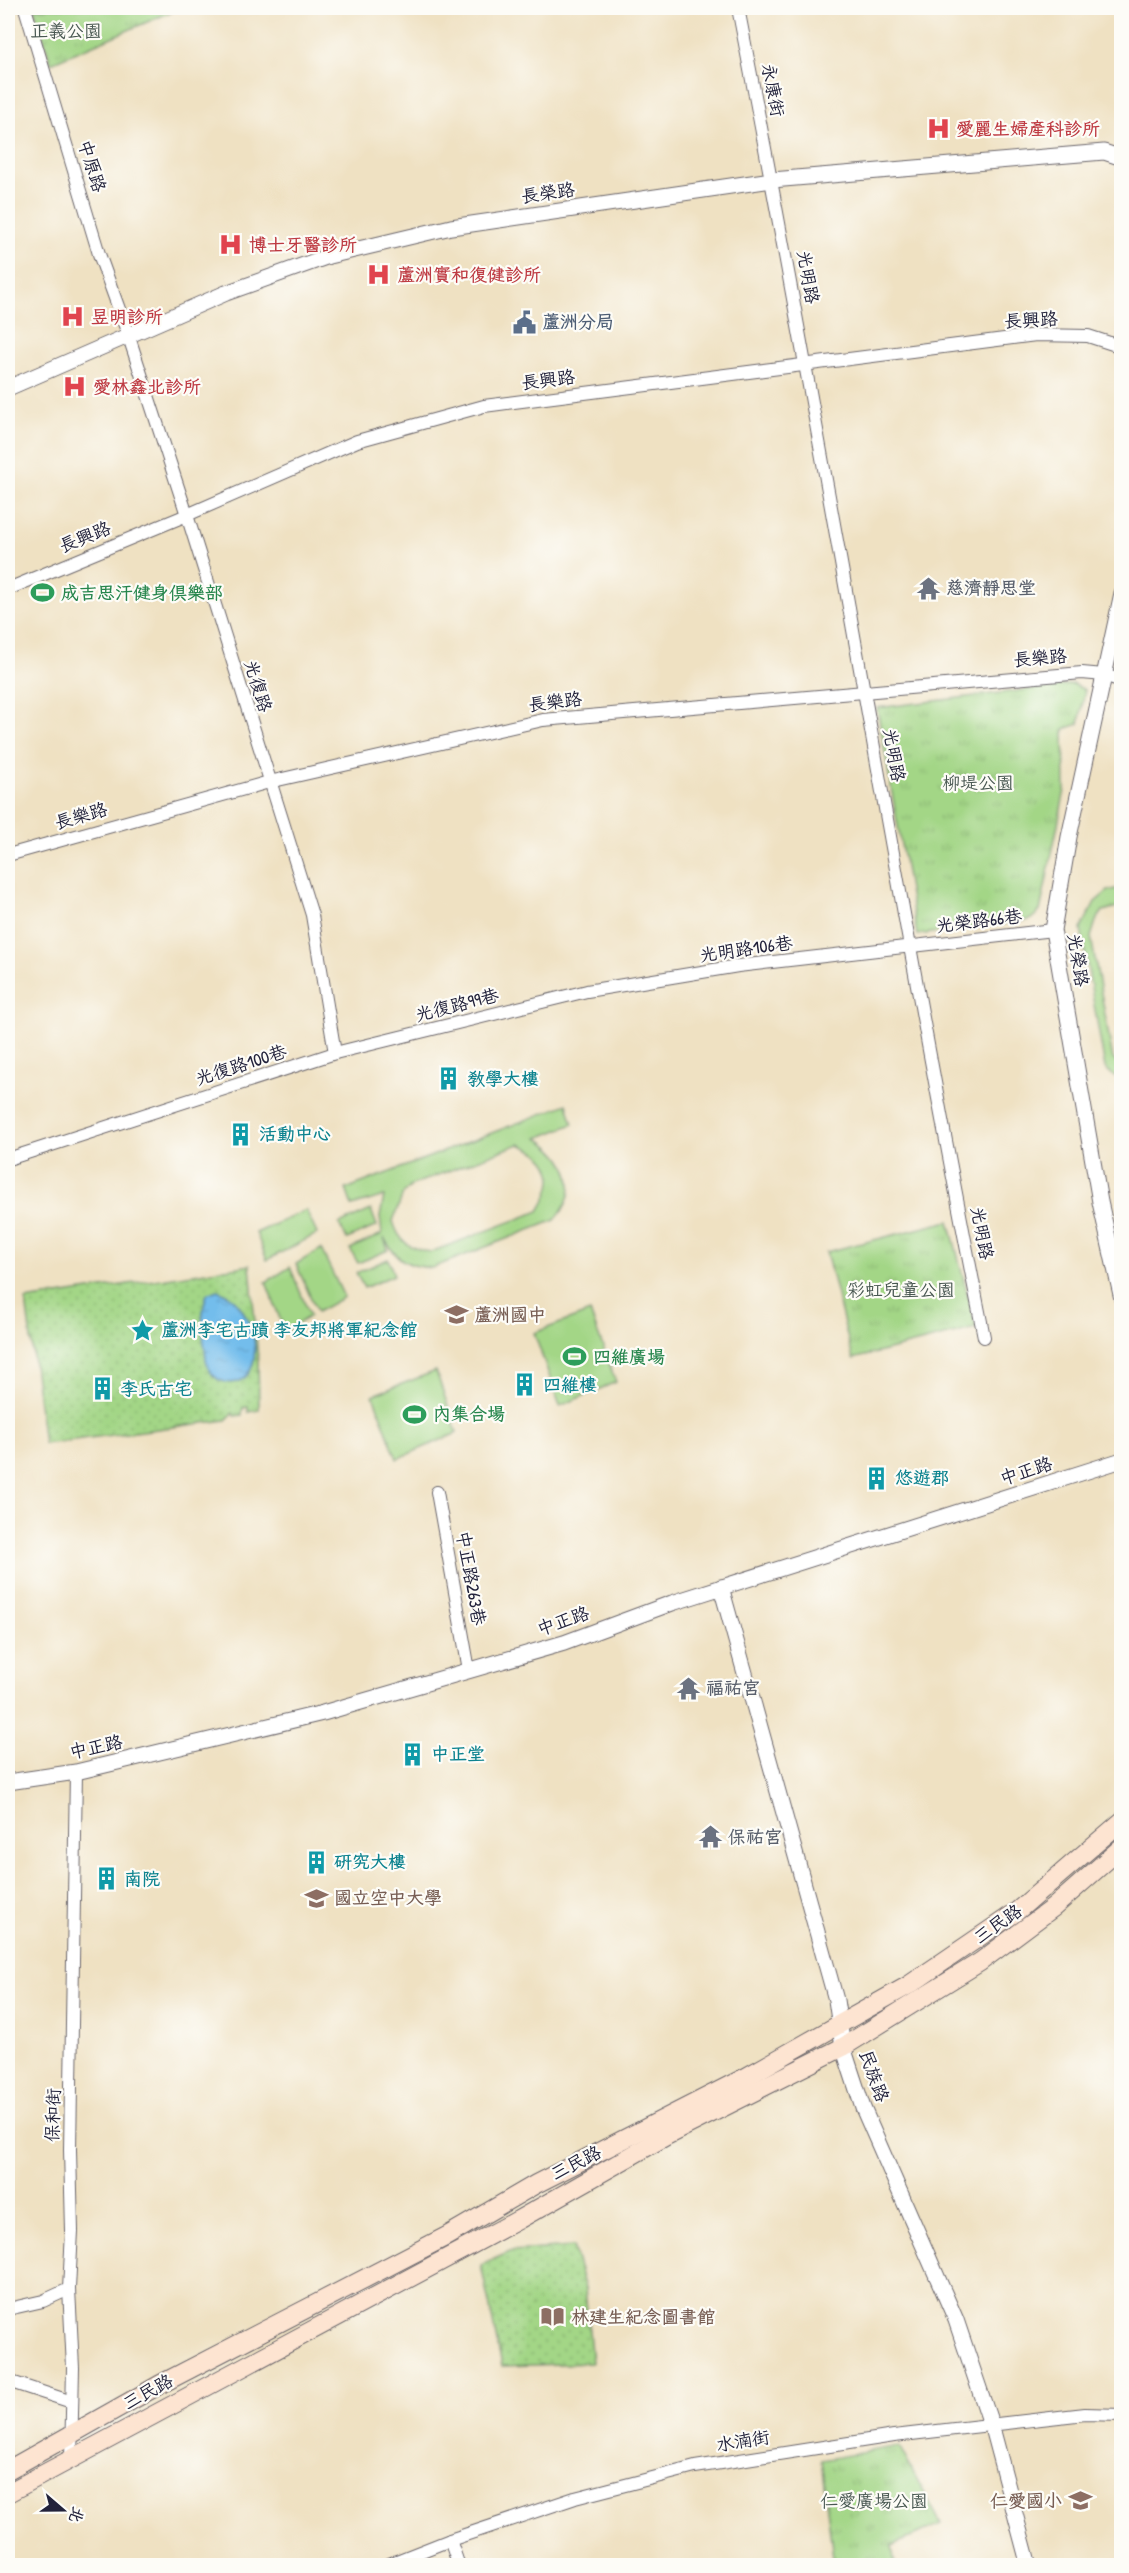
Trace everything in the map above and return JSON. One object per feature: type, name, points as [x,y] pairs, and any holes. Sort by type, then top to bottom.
[{"type":"main road","name":"三民路","points":[[8,2470],[159,2385],[447,2236],[536,2184],[746,2076],[909,1985],[1016,1912],[1122,1821]]},
{"type":"main road","name":"三民路","points":[[8,2493],[508,2225],[668,2135],[843,2047],[980,1962],[1054,1907],[1122,1847]]},
{"type":"street","name":"中原路","points":[[25,8],[99,254],[128,334]]},
{"type":"street","name":"永康街","points":[[738,8],[772,180]]},
{"type":"street","name":"長榮路","points":[[8,388],[226,293],[328,256],[451,227],[772,180],[1104,152],[1122,158]]},
{"type":"street","name":"光明路","points":[[772,180],[945,1141],[984,1337]]},
{"type":"street","name":"光復路","points":[[128,334],[312,915],[335,1053]]},
{"type":"street","name":"長興路","points":[[8,589],[357,441],[484,406],[1036,335],[1088,336],[1122,347]]},
{"type":"street","name":"光榮路","points":[[1122,593],[1070,837],[1053,930],[1100,1202],[1122,1299]]},
{"type":"street","name":"長樂路","points":[[8,855],[269,782],[543,720],[1082,673],[1104,675],[1122,681]]},
{"type":"street","name":"光榮路66巷","points":[[910,948],[1053,930]]},
{"type":"street","name":"光明路106巷","points":[[587,992],[738,966],[910,948]]},
{"type":"street","name":"光復路99巷","points":[[335,1053],[587,992]]},
{"type":"street","name":"光復路100巷","points":[[8,1159],[335,1053]]},
{"type":"street","name":"中正路","points":[[8,1782],[76,1772],[284,1724],[564,1643],[721,1587],[1122,1460]]},
{"type":"street","name":"中正路263巷","points":[[437,1492],[469,1670]]},
{"type":"street","name":"民族路","points":[[721,1587],[819,1940],[840,2022],[843,2047],[864,2108],[956,2320],[991,2424],[1029,2565]]},
{"type":"street","name":"保和街","points":[[71,2459],[73,2368],[69,2289],[72,2231],[70,2150],[76,1772]]},
{"type":"street","points":[[8,2309],[43,2301],[69,2289]]},
{"type":"street","points":[[8,2381],[72,2402]]},
{"type":"street","name":"水湳街","points":[[384,2565],[450,2540],[575,2499],[695,2467],[894,2436],[991,2424],[1085,2414],[1122,2415]]},
{"type":"street","points":[[450,2540],[459,2565]]},
{"type":"green space","name":"正義公園","points":[[34,8],[180,8],[51,63]]},
{"type":"green space","name":"柳堤公園","points":[[1073,684],[1085,690],[1079,724],[1064,729],[1065,790],[1040,911],[1030,920],[917,935],[877,708]]},
{"type":"green space","points":[[1121,889],[1121,906],[1103,911],[1096,921],[1091,937],[1113,1059],[1121,1066],[1121,1079],[1105,1068],[1081,929],[1095,902],[1108,891]]},
{"type":"green space","points":[[567,1104],[573,1124],[538,1138],[558,1155],[569,1175],[569,1197],[555,1220],[432,1268],[415,1266],[398,1257],[384,1238],[388,1250],[358,1263],[350,1249],[382,1234],[380,1217],[384,1196],[352,1206],[346,1189]],"holes":[[[519,1144],[541,1156],[550,1171],[550,1189],[539,1211],[431,1252],[417,1249],[406,1243],[395,1228],[393,1221],[403,1194],[412,1185]]]},
{"type":"green space","points":[[306,1210],[317,1234],[267,1260],[256,1233]]},
{"type":"green space","points":[[371,1210],[377,1226],[347,1239],[339,1224]]},
{"type":"green space","name":"彩虹兒童公園","points":[[949,1221],[976,1328],[853,1359],[826,1252]]},
{"type":"green space","points":[[321,1249],[344,1297],[317,1312],[296,1264]]},
{"type":"green space","points":[[388,1259],[394,1275],[364,1288],[356,1273]]},
{"type":"green space","name":"蘆洲李宅古蹟 李友邦將軍紀念館","points":[[250,1265],[258,1359],[259,1410],[248,1412],[248,1407],[243,1408],[242,1415],[234,1416],[233,1413],[226,1420],[44,1444],[26,1300]]},
{"type":"green space","points":[[290,1267],[310,1316],[285,1332],[266,1282]]},
{"type":"green space","name":"四維廣場","points":[[590,1312],[616,1382],[560,1406],[534,1333]]},
{"type":"green space","name":"內集合場","points":[[436,1371],[457,1433],[397,1459],[373,1395]]},
{"type":"green space","points":[[573,2247],[585,2289],[592,2363],[502,2366],[481,2265],[512,2251]]},
{"type":"green space","name":"仁愛廣場公園","points":[[899,2446],[941,2524],[892,2546],[895,2565],[834,2565],[821,2460]]},
{"type":"water","points":[[217,1290],[238,1303],[252,1330],[255,1350],[251,1369],[244,1378],[234,1383],[218,1379],[208,1368],[206,1361],[202,1319],[207,1294]]},
{"type":"place","name":"愛麗生婦產科診所","points":[[938,129]]},
{"type":"place","name":"博士牙醫診所","points":[[231,245]]},
{"type":"place","name":"蘆洲實和復健診所","points":[[379,275]]},
{"type":"place","name":"昱明診所","points":[[73,317]]},
{"type":"place","name":"蘆洲分局","points":[[524,322]]},
{"type":"place","name":"愛林鑫北診所","points":[[75,387]]},
{"type":"place","name":"慈濟靜思堂","points":[[928,588]]},
{"type":"place","name":"成吉思汗健身俱樂部","points":[[43,593]]},
{"type":"place","name":"教學大樓","points":[[449,1079]]},
{"type":"place","name":"活動中心","points":[[241,1134]]},
{"type":"place","name":"蘆洲國中","points":[[456,1315]]},
{"type":"place","name":"蘆洲李宅古蹟 李友邦將軍紀念館","points":[[143,1330]]},
{"type":"place","name":"四維廣場","points":[[575,1357]]},
{"type":"place","name":"四維樓","points":[[525,1385]]},
{"type":"place","name":"李氏古宅","points":[[102,1389]]},
{"type":"place","name":"內集合場","points":[[415,1414]]},
{"type":"place","name":"悠遊郡","points":[[877,1478]]},
{"type":"place","name":"福祐宮","points":[[688,1688]]},
{"type":"place","name":"中正堂","points":[[413,1754]]},
{"type":"place","name":"保祐宮","points":[[710,1837]]},
{"type":"place","name":"研究大樓","points":[[316,1862]]},
{"type":"place","name":"南院","points":[[106,1879]]},
{"type":"place","name":"國立空中大學","points":[[316,1898]]},
{"type":"place","name":"林建生紀念圖書館","points":[[553,2317]]},
{"type":"place","name":"仁愛國小","points":[[1080,2501]]}]
